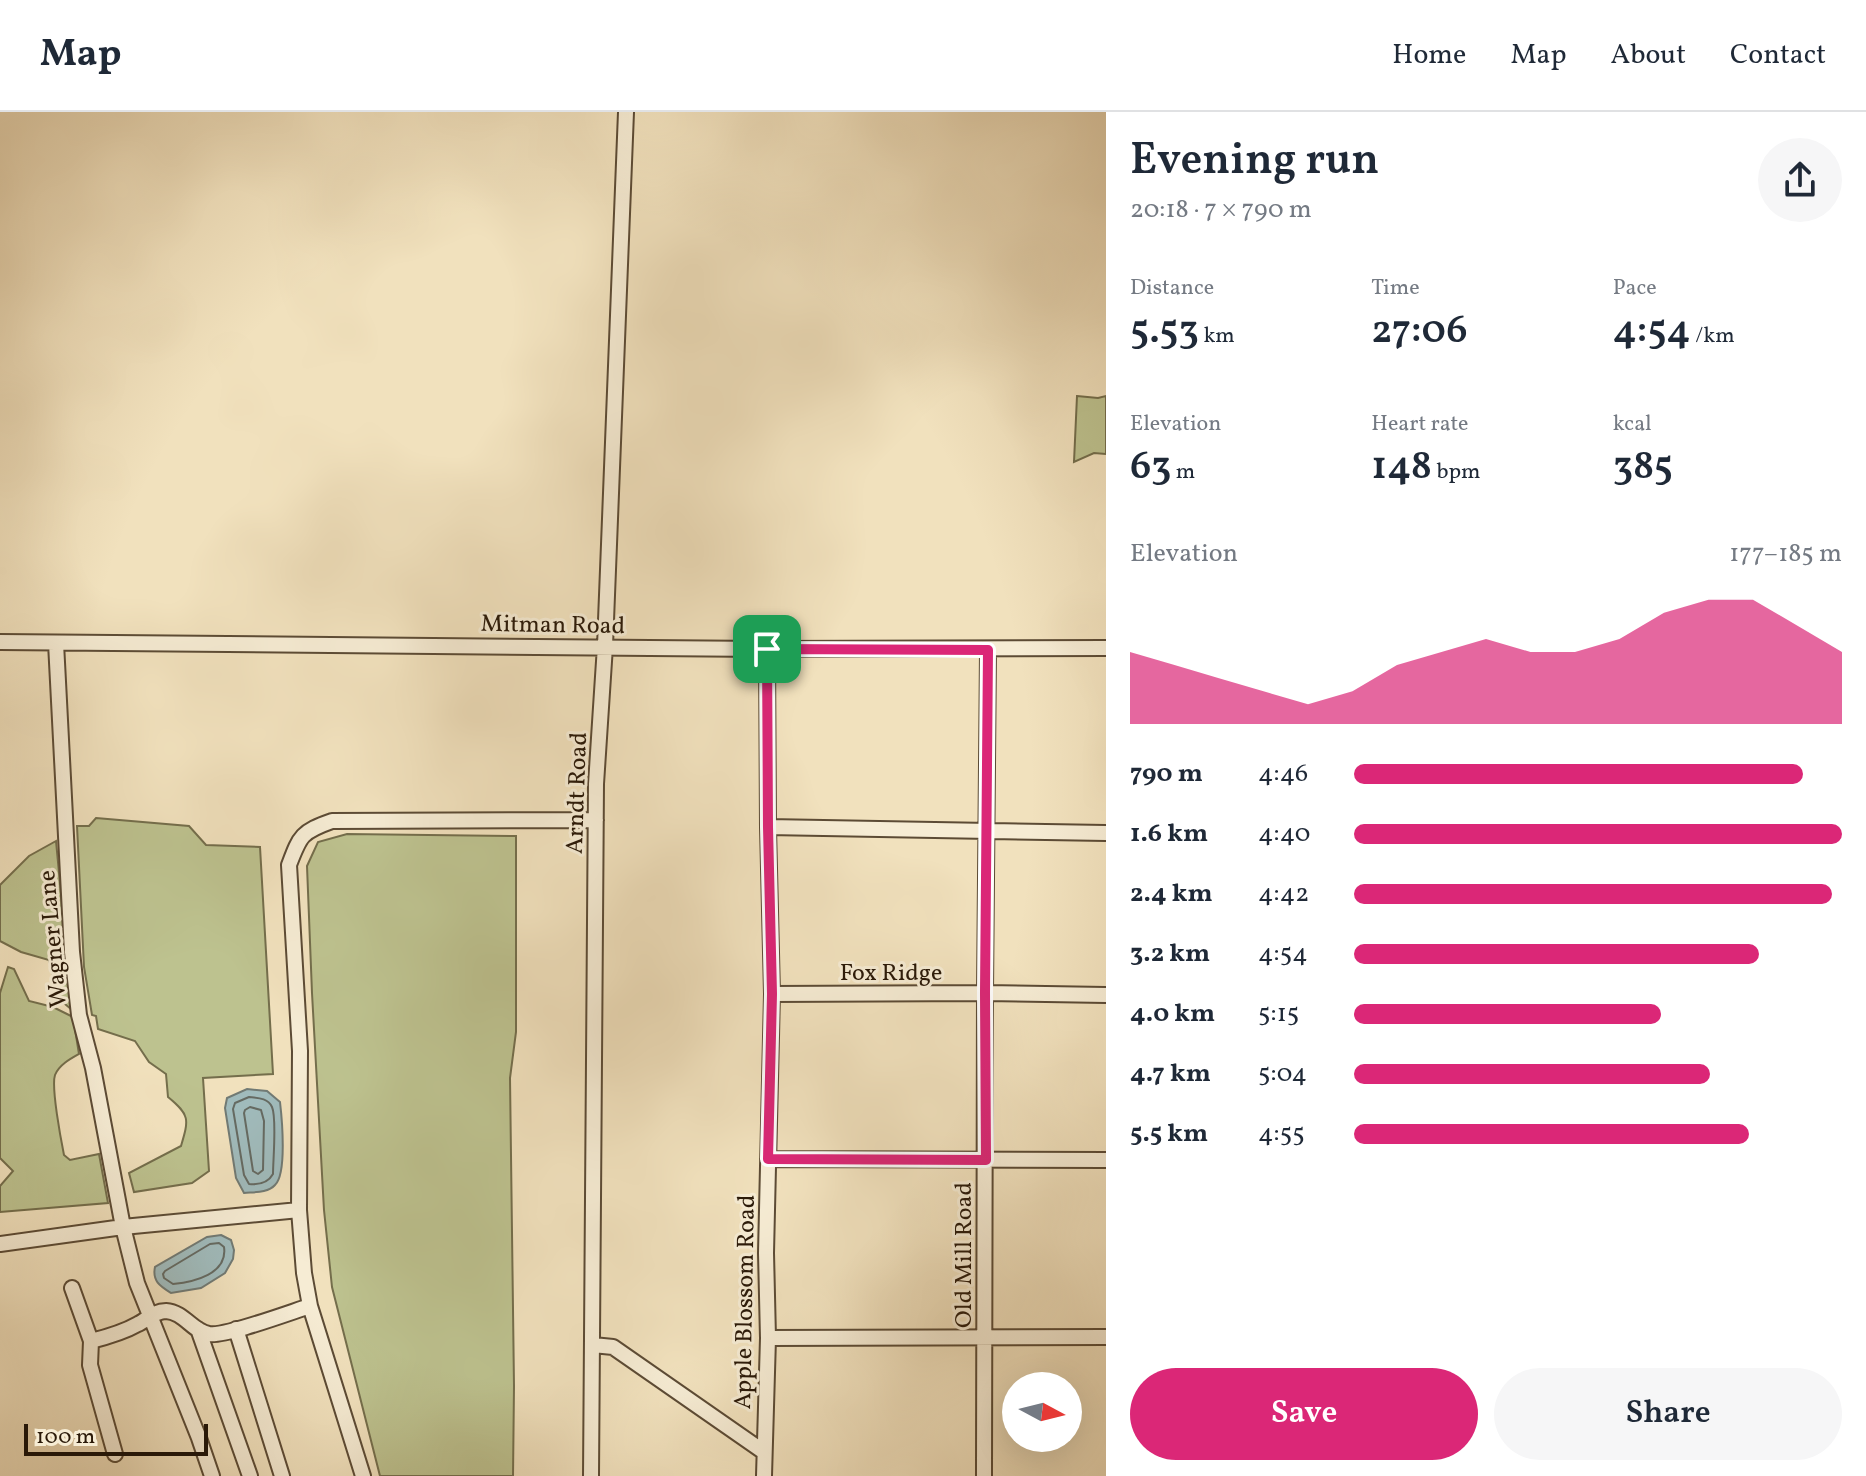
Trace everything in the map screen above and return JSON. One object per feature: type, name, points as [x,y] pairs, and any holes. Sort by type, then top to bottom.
[{"type":"street","name":"Arndt Road","points":[[591,1476],[596,784],[605,646],[626,112]]},
{"type":"street","name":"Mitman Road","points":[[0,642],[767,649],[1106,648]]},
{"type":"street","name":"Wagner Lane","points":[[56,643],[79,1015],[93,1068],[123,1227],[137,1283],[212,1476]]},
{"type":"street","name":"Apple Blossom Road","points":[[764,1476],[772,994],[767,649]]},
{"type":"street","name":"Old Mill Road","points":[[984,1476],[988,650]]},
{"type":"street","points":[[363,1476],[310,1306],[304,1273],[299,1210],[300,1051],[289,865],[300,838],[315,827],[332,821],[596,820]]},
{"type":"street","points":[[768,827],[1106,833]]},
{"type":"street","name":"Fox Ridge","points":[[772,994],[1106,995]]},
{"type":"street","points":[[768,1159],[1106,1160]]},
{"type":"street","points":[[0,1244],[123,1227],[299,1210]]},
{"type":"street","points":[[72,1288],[91,1341],[90,1365],[115,1454]]},
{"type":"street","points":[[91,1341],[166,1311],[212,1335],[310,1306]]},
{"type":"street","points":[[198,1329],[250,1476]]},
{"type":"street","points":[[236,1329],[282,1476]]},
{"type":"street","points":[[768,1338],[1106,1337]]},
{"type":"street","points":[[593,1345],[613,1347],[764,1452]]},
{"type":"green space","points":[[1077,396],[1106,396],[1106,454],[1094,453],[1074,462]]},
{"type":"green space","points":[[96,818],[189,826],[206,845],[260,847],[273,1074],[203,1078],[209,1171],[192,1183],[134,1192],[129,1173],[181,1146],[186,1118],[168,1097],[166,1074],[149,1062],[135,1041],[98,1029],[96,1016],[92,1015],[84,967],[77,826],[89,826]]},
{"type":"green space","points":[[347,834],[516,836],[516,1032],[510,1078],[513,1476],[380,1476],[332,1287],[324,1210],[312,993],[307,866],[318,842]]},
{"type":"green space","points":[[56,841],[72,1010],[59,999],[49,960],[21,952],[0,941],[0,885],[29,856]]},
{"type":"green space","points":[[8,967],[14,969],[29,1001],[53,1007],[73,1017],[79,1054],[59,1068],[54,1081],[64,1155],[70,1160],[99,1154],[108,1203],[0,1212],[0,1186],[13,1171],[0,1158],[0,993]]},
{"type":"water","points":[[247,1089],[267,1091],[280,1102],[283,1146],[281,1170],[275,1185],[265,1191],[244,1193],[236,1178],[225,1108],[227,1098]]},
{"type":"water","points":[[221,1235],[231,1240],[234,1250],[225,1273],[201,1288],[171,1293],[158,1283],[155,1267],[207,1237]]},
{"type":"route","points":[[767,649],[988,650],[986,1160],[768,1159],[772,994],[767,649]]}]
